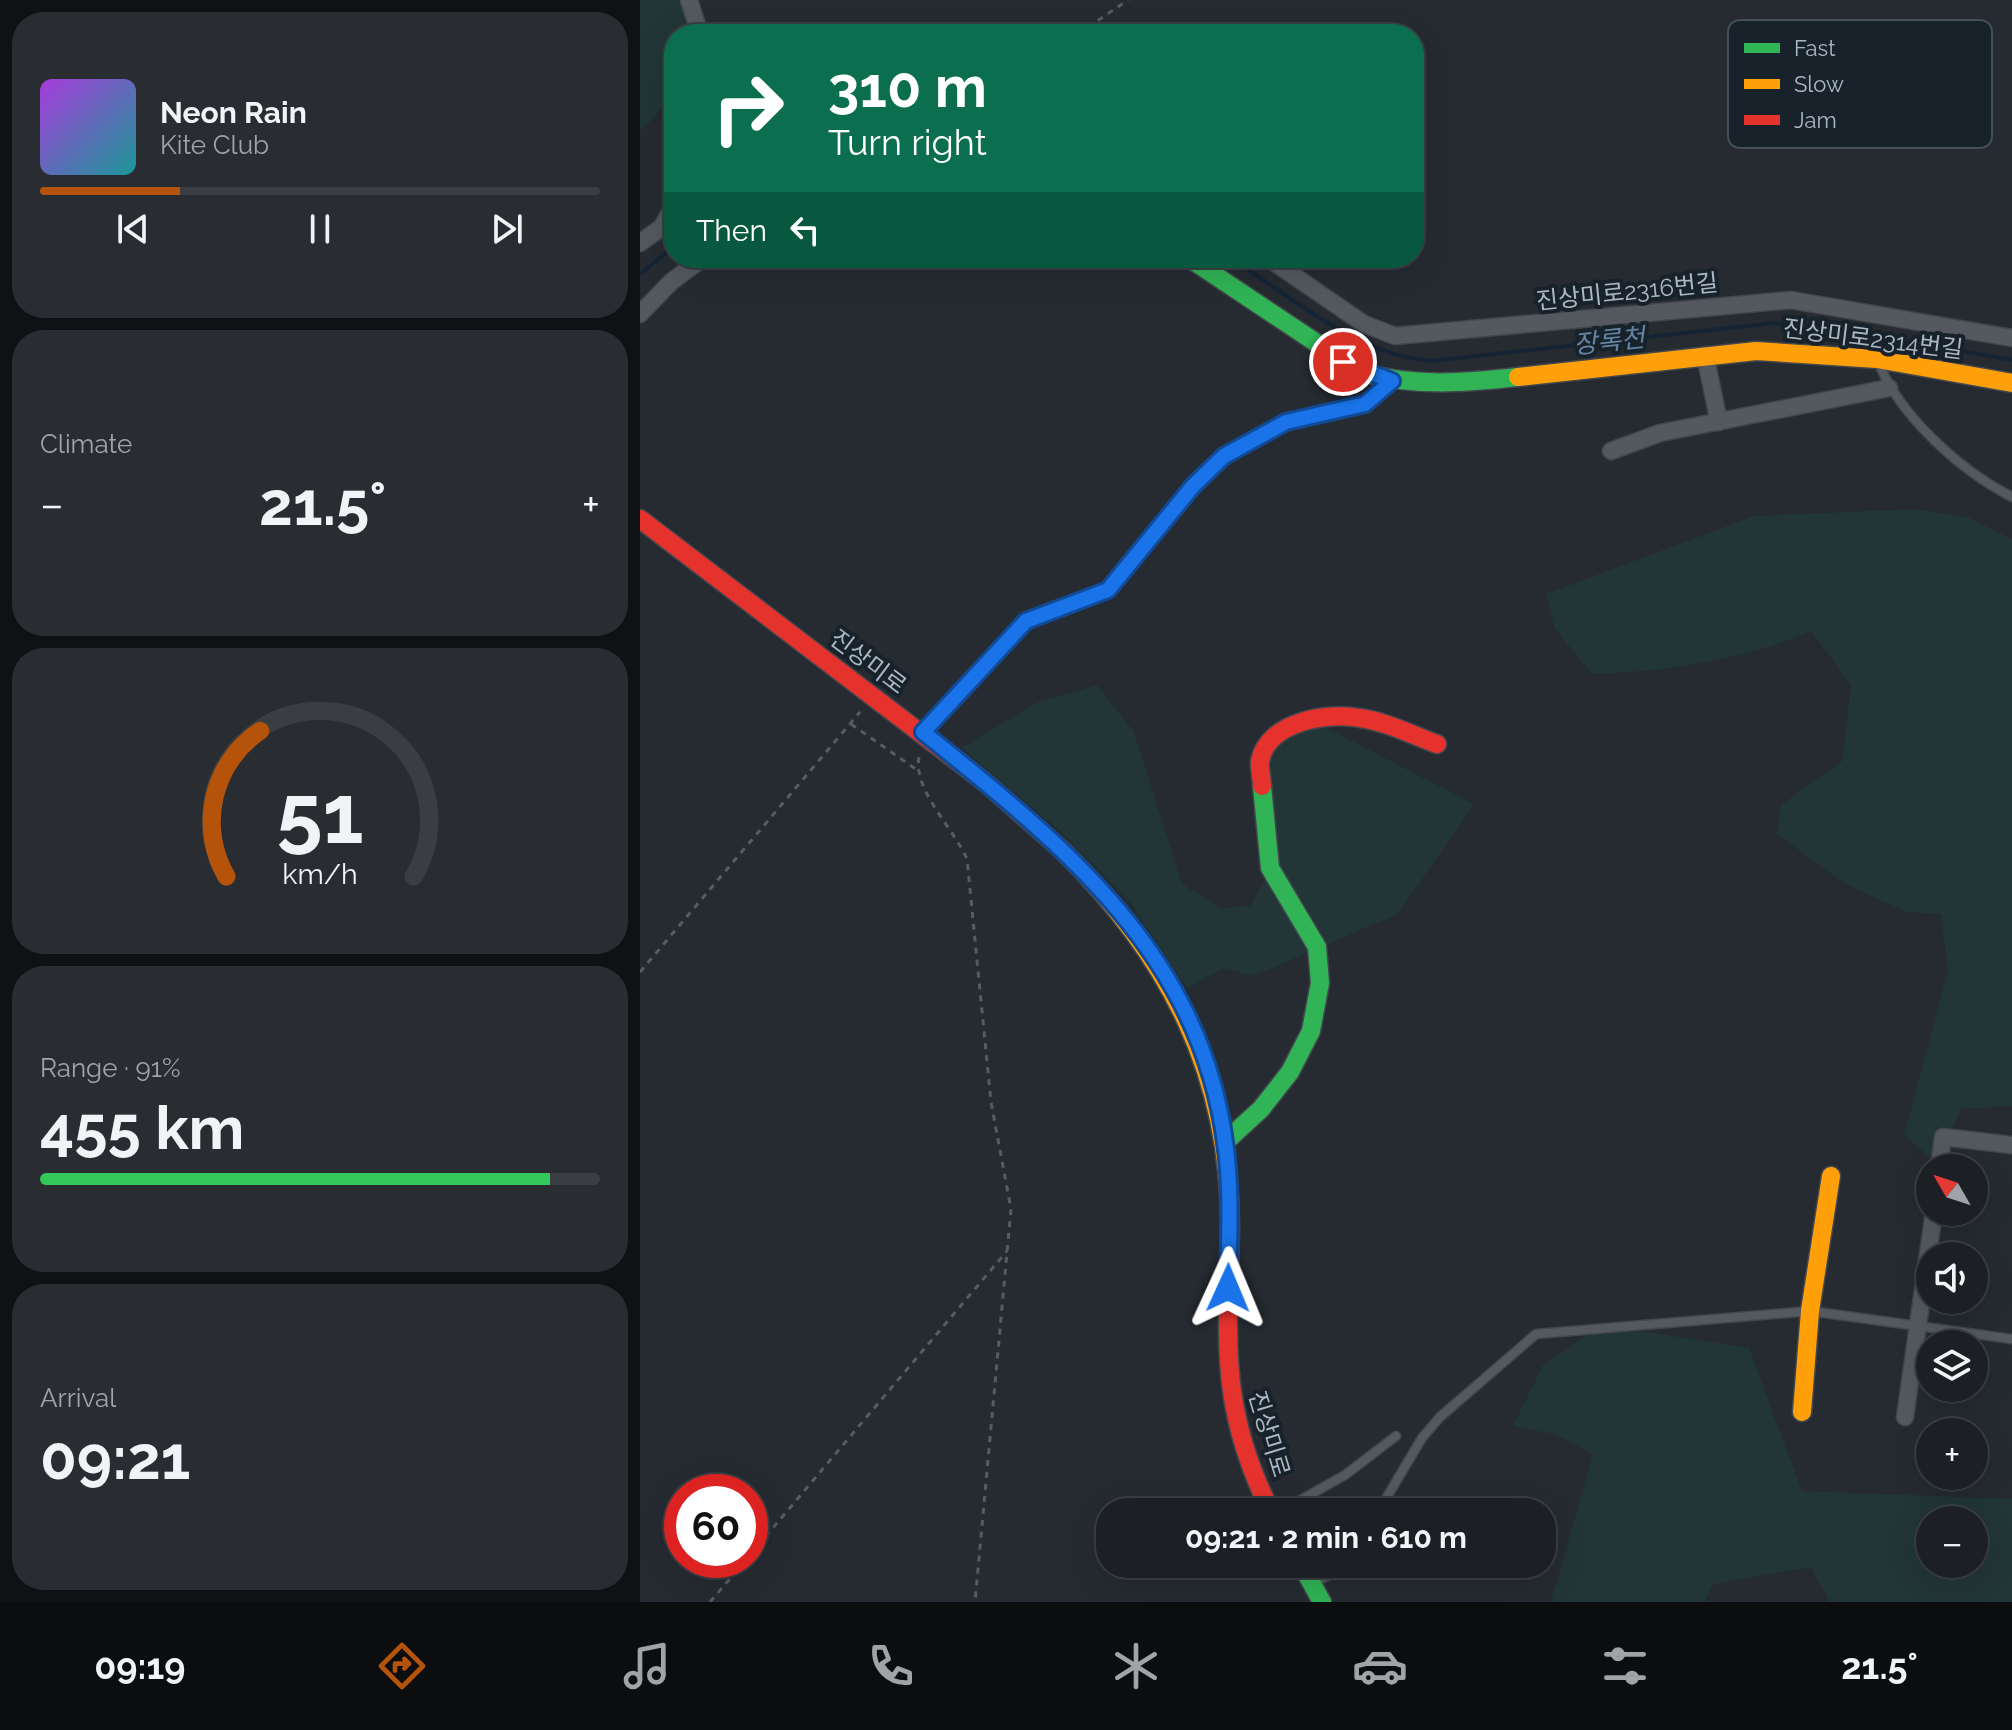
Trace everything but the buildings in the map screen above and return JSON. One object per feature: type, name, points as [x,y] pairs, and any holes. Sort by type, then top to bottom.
[{"type":"street","points":[[689,0],[697,24]]},
{"type":"street","points":[[640,243],[664,223]]},
{"type":"street","points":[[640,314],[671,282],[690,268]]},
{"type":"street","name":"진상미로2314번길","points":[[1204,268],[1343,362],[1392,381],[1444,385],[1705,355],[1790,351],[1877,359],[2012,383]]},
{"type":"street","name":"진상미로2316번길","points":[[1283,268],[1364,324],[1395,336],[1791,300],[2012,338]]},
{"type":"street","points":[[1705,355],[1719,422]]},
{"type":"street","points":[[1611,451],[1660,433],[1889,388]]},
{"type":"street","name":"진상미로","points":[[640,519],[923,732],[1066,850],[1128,920],[1170,984],[1199,1042],[1210,1073],[1225,1142],[1229,1178],[1231,1402],[1246,1458],[1265,1498]]},
{"type":"street","points":[[1225,1142],[1273,1098],[1292,1073],[1304,1049],[1319,1003],[1319,952],[1310,931],[1274,882],[1270,868],[1260,762],[1263,751],[1272,736],[1287,728],[1347,716],[1437,744]]},
{"type":"street","points":[[1941,1154],[1943,1137],[2012,1145]]},
{"type":"street","points":[[1802,1412],[1810,1311],[1831,1176]]},
{"type":"street","points":[[1905,1417],[1932,1226]]},
{"type":"street","points":[[1312,1578],[1322,1602]]},
{"type":"lane","points":[[1877,359],[1889,388],[1934,439],[2012,497]]},
{"type":"lane","points":[[923,732],[1026,621],[1108,590],[1193,486],[1224,456],[1286,422],[1365,404],[1392,381]]},
{"type":"lane","points":[[1386,1498],[1422,1438],[1440,1417],[1536,1334],[1810,1311],[2012,1339]]},
{"type":"lane","points":[[1304,1498],[1345,1475],[1396,1436]]},
{"type":"path","points":[[1093,24],[1128,0]]},
{"type":"path","points":[[640,972],[873,696]]},
{"type":"path","points":[[850,723],[917,770]]},
{"type":"path","points":[[923,732],[917,770],[920,786],[950,826],[967,859],[991,1102],[1011,1209],[975,1602]]},
{"type":"path","points":[[768,1534],[1007,1251]]},
{"type":"path","points":[[710,1602],[731,1578]]},
{"type":"shaded area","points":[[640,0],[683,0],[690,24],[664,24],[664,104],[640,131]]},
{"type":"shaded area","points":[[1913,509],[1967,517],[2012,539],[2012,1106],[1961,1109],[1941,1154],[1926,1154],[1904,1136],[1948,970],[1941,914],[1907,912],[1845,884],[1777,834],[1781,805],[1842,761],[1851,685],[1811,631],[1760,650],[1704,663],[1592,674],[1555,629],[1546,594],[1754,516]]},
{"type":"shaded area","points":[[1097,685],[1134,732],[1182,884],[1221,908],[1250,906],[1277,858],[1267,755],[1285,736],[1323,726],[1474,804],[1398,914],[1253,976],[1224,968],[1187,988],[1130,902],[1062,833],[962,748],[1036,703]]},
{"type":"shaded area","points":[[1602,1325],[1749,1348],[1802,1491],[2012,1499],[2012,1602],[1830,1602],[1810,1567],[1714,1584],[1704,1602],[1551,1602],[1593,1454],[1554,1434],[1513,1426],[1543,1365]]},
{"type":"waterway","name":"장록천","points":[[640,274],[664,254]]},
{"type":"waterway","name":"장록천","points":[[1246,268],[1351,336],[1376,348],[1431,361],[1774,323],[1850,331],[2012,360]]},
{"type":"traffic: fast","points":[[1204,268],[1360,372],[1400,380],[1439,382],[1518,377]]},
{"type":"traffic: fast","points":[[1225,1142],[1261,1109],[1290,1072],[1311,1031],[1320,983],[1317,947],[1270,868],[1262,786]]},
{"type":"traffic: fast","points":[[1309,1578],[1322,1602]]},
{"type":"traffic: slow","points":[[1518,377],[1756,351],[1877,359],[2012,383]]},
{"type":"traffic: slow","points":[[1063,851],[1101,891],[1134,933],[1163,976],[1187,1022],[1219,1119],[1227,1172],[1230,1227]]},
{"type":"traffic: slow","points":[[1802,1412],[1810,1311],[1831,1176]]},
{"type":"traffic: jam","points":[[640,519],[986,783],[1063,851]]},
{"type":"traffic: jam","points":[[1262,786],[1260,761],[1265,747],[1287,728],[1316,718],[1347,716],[1370,720],[1437,744]]},
{"type":"traffic: jam","points":[[1230,1227],[1228,1339],[1234,1405],[1242,1439],[1265,1498]]},
{"type":"route","points":[[1228,1288],[1229,1178],[1219,1107],[1199,1042],[1170,984],[1128,920],[1066,850],[923,732],[1026,621],[1091,600],[1108,590],[1193,486],[1224,456],[1286,422],[1348,411],[1365,404],[1392,381],[1360,372],[1343,362]]}]
